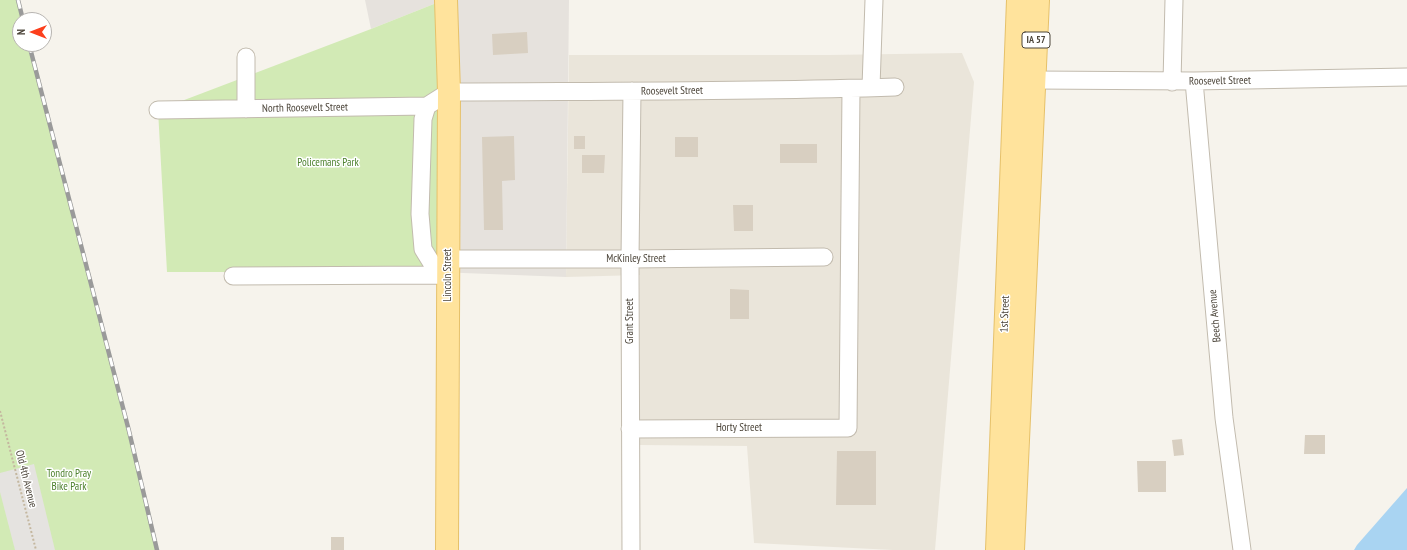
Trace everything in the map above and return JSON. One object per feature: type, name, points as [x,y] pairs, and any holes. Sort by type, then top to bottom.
[{"type":"main road","name":"Lincoln Street","points":[[446,0],[449,92],[445,271],[447,550]]},
{"type":"main road","name":"IA 57","points":[[1018,0],[1024,79]]},
{"type":"main road","name":"IA 57","points":[[1024,79],[1038,0]]},
{"type":"main road","name":"1st Street","points":[[997,550],[1003,351],[1024,79]]},
{"type":"main road","name":"1st Street","points":[[1013,550],[1024,79]]},
{"type":"street","points":[[871,88],[874,0]]},
{"type":"street","points":[[1172,82],[1174,0]]},
{"type":"street","points":[[246,57],[246,109]]},
{"type":"street","name":"Roosevelt Street","points":[[1024,79],[1194,82],[1407,77]]},
{"type":"street","name":"Beech Avenue","points":[[1194,82],[1224,418],[1242,550]]},
{"type":"street","name":"Roosevelt Street","points":[[449,92],[851,89],[895,87]]},
{"type":"street","name":"Horty Street","points":[[630,429],[848,428],[851,89]]},
{"type":"street","name":"Grant Street","points":[[631,550],[630,260],[632,91]]},
{"type":"street","points":[[445,271],[423,249],[420,214],[423,119],[427,106],[449,92]]},
{"type":"street","name":"North Roosevelt Street","points":[[158,110],[427,106]]},
{"type":"street","name":"McKinley Street","points":[[233,276],[445,271],[630,260],[824,257]]},
{"type":"path","name":"Old 4th Avenue","points":[[0,411],[36,550]]},
{"type":"shaded area","points":[[365,0],[569,0],[566,277],[438,272],[439,2],[371,29]]},
{"type":"shaded area","points":[[962,53],[974,82],[935,550],[893,550],[754,543],[747,446],[640,445],[640,275],[566,277],[569,55],[829,55]]},
{"type":"shaded area","points":[[34,464],[55,550],[15,550],[0,492],[0,473]]},
{"type":"green space","name":"Tondro Pray Bike Park","points":[[0,0],[19,0],[22,12],[12,12],[12,52],[32,52],[158,550],[0,550]]},
{"type":"green space","name":"Policemans Park","points":[[439,2],[438,272],[167,272],[158,110]]},
{"type":"water","points":[[1407,488],[1407,550],[1354,550],[1357,545]]},
{"type":"building","points":[[527,32],[528,53],[493,55],[492,34]]},
{"type":"building","points":[[514,136],[515,180],[502,181],[503,230],[484,230],[482,137]]},
{"type":"building","points":[[574,136],[585,136],[585,149],[574,149]]},
{"type":"building","points":[[675,137],[698,137],[698,157],[675,157]]},
{"type":"building","points":[[780,144],[817,144],[817,163],[780,163]]},
{"type":"building","points":[[582,155],[605,155],[604,173],[582,173]]},
{"type":"building","points":[[733,205],[753,205],[753,231],[734,231]]},
{"type":"building","points":[[730,289],[749,290],[749,319],[730,319]]},
{"type":"building","points":[[1305,435],[1325,435],[1325,454],[1304,454]]},
{"type":"building","points":[[1182,439],[1184,455],[1174,456],[1172,440]]},
{"type":"building","points":[[837,451],[876,451],[876,505],[836,505]]},
{"type":"building","points":[[1137,461],[1166,461],[1166,492],[1138,492]]},
{"type":"building","points":[[331,537],[344,537],[344,550],[331,550]]},
{"type":"railway","points":[[18,0],[21,12]]},
{"type":"railway","points":[[31,52],[129,431],[157,550]]}]
